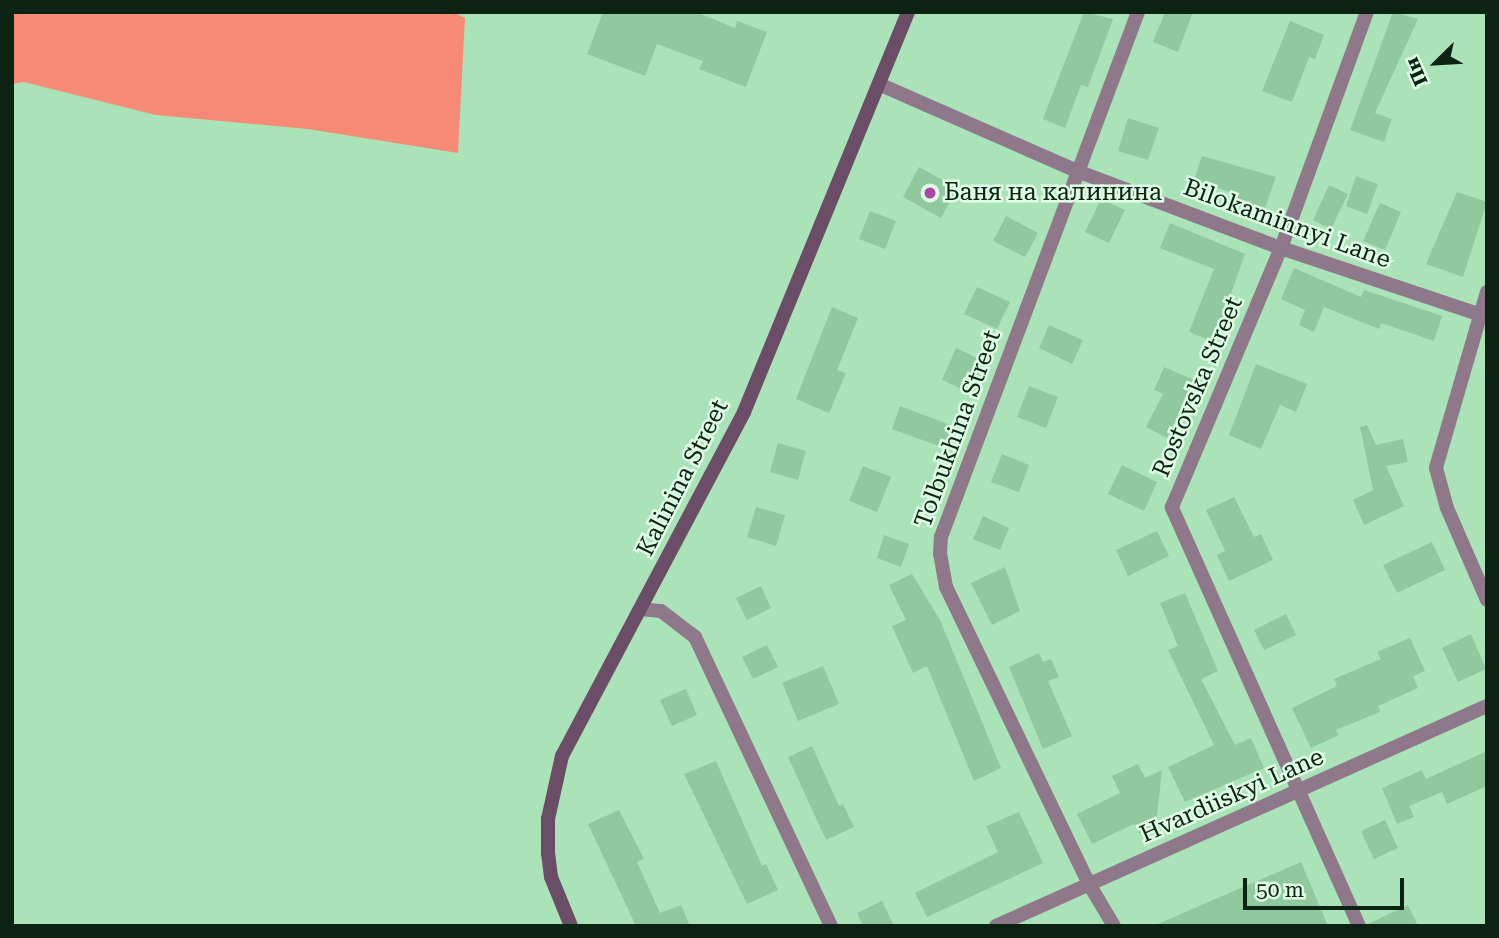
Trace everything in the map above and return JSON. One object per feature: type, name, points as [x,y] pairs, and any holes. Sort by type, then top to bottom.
[{"type":"street","name":"Kalinina Street","points":[[571,926],[551,877],[548,853],[552,788],[581,717],[744,412],[881,85],[908,12]]},
{"type":"street","name":"Tolbukhina Street","points":[[1114,926],[1089,884],[946,587],[940,554],[941,537],[1076,171],[1138,12]]},
{"type":"street","name":"Rostovska Street","points":[[1359,926],[1301,790],[1172,507],[1281,248],[1367,12]]},
{"type":"street","name":"Bilokaminnyi Lane","points":[[881,85],[1076,171],[1281,248],[1483,316]]},
{"type":"street","points":[[1487,292],[1483,316],[1436,468],[1447,508],[1487,600]]},
{"type":"street","points":[[641,609],[661,611],[695,637],[831,926]]},
{"type":"street","name":"Hvardiiskyi Lane","points":[[996,926],[1487,706]]},
{"type":"shaded area","points":[[12,12],[453,12],[465,18],[458,153],[308,129],[156,115],[24,82],[12,84]]},
{"type":"building","points":[[603,12],[696,12],[735,28],[737,21],[767,32],[746,87],[699,69],[703,61],[657,44],[645,76],[587,54]]},
{"type":"building","points":[[1084,12],[1113,19],[1088,87],[1081,85],[1065,128],[1043,119]]},
{"type":"building","points":[[1165,12],[1193,12],[1178,52],[1153,42]]},
{"type":"building","points":[[1393,12],[1418,19],[1375,113],[1392,119],[1384,142],[1350,130]]},
{"type":"building","points":[[1290,21],[1324,35],[1315,59],[1309,57],[1292,102],[1262,91]]},
{"type":"building","points":[[1128,118],[1159,128],[1148,160],[1118,151]]},
{"type":"building","points":[[1202,156],[1276,177],[1264,211],[1231,199],[1233,193],[1194,180]]},
{"type":"building","name":"Баня на калинина","points":[[919,167],[957,188],[941,218],[903,197]]},
{"type":"building","points":[[1356,176],[1378,184],[1367,214],[1346,206]]},
{"type":"building","points":[[1329,185],[1348,194],[1331,229],[1313,220]]},
{"type":"building","points":[[1457,192],[1487,202],[1463,277],[1426,264]]},
{"type":"building","points":[[1101,199],[1125,210],[1109,243],[1085,232]]},
{"type":"building","points":[[1380,203],[1401,212],[1385,250],[1363,241]]},
{"type":"building","points":[[870,211],[896,221],[885,249],[859,239]]},
{"type":"building","points":[[1006,216],[1038,233],[1025,257],[993,241]]},
{"type":"building","points":[[1170,223],[1245,254],[1214,342],[1189,332],[1214,269],[1160,248]]},
{"type":"building","points":[[1294,268],[1361,297],[1364,290],[1442,316],[1434,341],[1381,323],[1379,329],[1324,307],[1314,332],[1299,325],[1305,310],[1281,299]]},
{"type":"building","points":[[977,287],[1010,302],[997,329],[964,314]]},
{"type":"building","points":[[832,307],[858,318],[837,370],[846,373],[829,413],[796,399]]},
{"type":"building","points":[[1049,325],[1083,340],[1072,364],[1039,348]]},
{"type":"building","points":[[956,348],[984,361],[970,393],[942,380]]},
{"type":"building","points":[[1256,364],[1307,384],[1296,412],[1280,405],[1261,449],[1229,435]]},
{"type":"building","points":[[1164,367],[1197,381],[1167,438],[1146,427],[1163,394],[1154,390]]},
{"type":"building","points":[[1029,386],[1058,397],[1046,428],[1017,417]]},
{"type":"building","points":[[900,406],[958,428],[950,450],[892,429]]},
{"type":"building","points":[[1367,425],[1376,445],[1403,439],[1408,462],[1386,466],[1404,506],[1364,525],[1353,500],[1373,490],[1360,427]]},
{"type":"building","points":[[778,443],[806,451],[798,480],[770,472]]},
{"type":"building","points":[[1002,454],[1029,465],[1019,492],[991,482]]},
{"type":"building","points":[[1122,465],[1157,482],[1144,511],[1108,494]]},
{"type":"building","points":[[863,466],[891,477],[877,512],[849,501]]},
{"type":"building","points":[[1234,497],[1254,537],[1261,534],[1273,560],[1229,581],[1217,555],[1225,551],[1206,510]]},
{"type":"building","points":[[756,507],[785,515],[776,546],[747,537]]},
{"type":"building","points":[[983,516],[1009,528],[1000,550],[973,539]]},
{"type":"building","points":[[1157,531],[1169,556],[1128,576],[1116,550]]},
{"type":"building","points":[[884,535],[909,544],[901,567],[877,558]]},
{"type":"building","points":[[1432,542],[1445,570],[1397,593],[1383,565]]},
{"type":"building","points":[[1005,567],[1020,611],[992,625],[971,583]]},
{"type":"building","points":[[912,574],[940,620],[1001,768],[974,781],[927,666],[913,673],[892,626],[906,620],[889,585]]},
{"type":"building","points":[[761,586],[771,608],[747,620],[736,598]]},
{"type":"building","points":[[1185,593],[1218,671],[1201,679],[1235,745],[1251,738],[1264,768],[1185,802],[1168,767],[1214,745],[1168,650],[1178,646],[1160,603]]},
{"type":"building","points":[[1286,614],[1296,635],[1264,650],[1254,630]]},
{"type":"building","points":[[1471,634],[1486,669],[1458,682],[1442,648]]},
{"type":"building","points":[[1410,638],[1425,671],[1413,676],[1418,688],[1378,706],[1380,712],[1336,730],[1339,735],[1311,748],[1292,708],[1337,686],[1334,679],[1381,659],[1377,652]]},
{"type":"building","points":[[767,645],[778,667],[753,679],[742,657]]},
{"type":"building","points":[[1039,653],[1043,662],[1051,659],[1059,677],[1048,681],[1072,736],[1043,749],[1009,667]]},
{"type":"building","points":[[823,666],[839,704],[798,721],[782,683]]},
{"type":"building","points":[[686,689],[697,715],[672,726],[660,700]]},
{"type":"building","points":[[812,746],[839,806],[843,804],[854,827],[826,840],[788,757]]},
{"type":"building","points":[[1487,751],[1487,786],[1447,804],[1442,792],[1409,806],[1414,817],[1397,824],[1382,788],[1422,770],[1426,779]]},
{"type":"building","points":[[716,761],[762,866],[766,864],[778,890],[747,904],[684,774]]},
{"type":"building","points":[[1138,764],[1145,778],[1162,770],[1156,826],[1139,834],[1134,824],[1092,844],[1077,814],[1120,793],[1112,776]]},
{"type":"building","points":[[619,810],[644,859],[637,862],[660,913],[681,905],[690,926],[631,926],[635,924],[588,824]]},
{"type":"building","points":[[1019,812],[1043,863],[927,917],[915,893],[998,852],[986,826]]},
{"type":"building","points":[[1385,820],[1398,848],[1374,859],[1361,831]]},
{"type":"building","points":[[1301,862],[1328,926],[1153,926]]},
{"type":"building","points":[[882,901],[894,926],[863,926],[857,913]]},
{"type":"building","points":[[1408,905],[1418,926],[1368,926],[1368,924]]},
{"type":"place","name":"Баня на калинина","points":[[930,193]]}]
